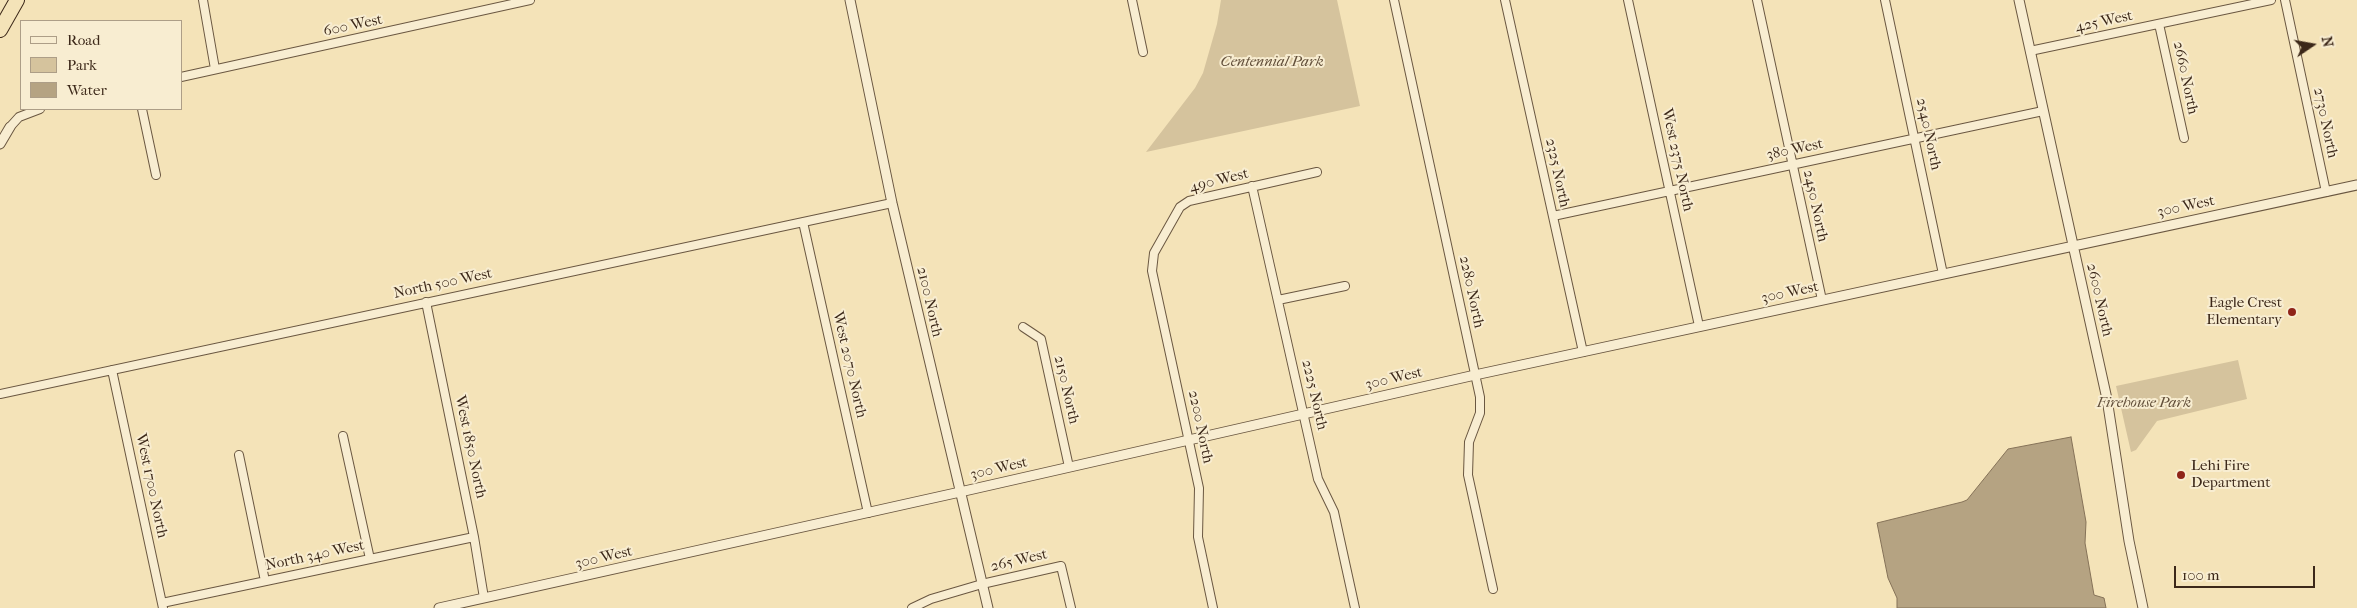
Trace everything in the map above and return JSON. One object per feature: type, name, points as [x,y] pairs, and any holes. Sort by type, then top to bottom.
[{"type":"highway","points":[[0,30],[17,0]]},
{"type":"street","points":[[203,0],[215,70]]},
{"type":"street","name":"600 West","points":[[182,77],[530,0]]},
{"type":"street","name":"2100 North","points":[[850,0],[892,203],[988,608]]},
{"type":"street","points":[[1132,0],[1142,52]]},
{"type":"street","name":"2280 North","points":[[1394,0],[1480,397],[1480,413],[1470,442],[1468,475],[1493,589]]},
{"type":"street","name":"2325 North","points":[[1506,0],[1583,352]]},
{"type":"street","name":"West 2375 North","points":[[1628,0],[1699,326]]},
{"type":"street","name":"2450 North","points":[[1756,0],[1822,300]]},
{"type":"street","name":"2540 North","points":[[1885,0],[1942,274]]},
{"type":"street","name":"2600 North","points":[[2019,0],[2107,399],[2127,534],[2143,608]]},
{"type":"street","name":"425 West","points":[[2030,51],[2271,0]]},
{"type":"street","name":"2730 North","points":[[2285,0],[2326,192]]},
{"type":"street","name":"2660 North","points":[[2159,24],[2184,138]]},
{"type":"street","points":[[0,144],[19,116],[37,110]]},
{"type":"street","points":[[142,110],[156,175]]},
{"type":"street","name":"380 West","points":[[1553,216],[2043,111]]},
{"type":"street","name":"490 West","points":[[1154,253],[1180,208],[1189,201],[1317,172]]},
{"type":"street","name":"300 West","points":[[439,608],[868,513],[1475,374],[2357,185]]},
{"type":"street","name":"2225 North","points":[[1252,186],[1318,478],[1334,512],[1354,608]]},
{"type":"street","name":"North 500 West","points":[[0,394],[892,203]]},
{"type":"street","name":"West 2070 North","points":[[803,222],[868,513]]},
{"type":"street","name":"2200 North","points":[[1154,253],[1152,271],[1199,488],[1198,537],[1213,608]]},
{"type":"street","points":[[1278,300],[1345,286]]},
{"type":"street","name":"West 1850 North","points":[[426,302],[474,536],[484,598]]},
{"type":"street","name":"2150 North","points":[[1023,327],[1040,339],[1069,467]]},
{"type":"street","name":"West 1700 North","points":[[112,370],[163,606]]},
{"type":"street","points":[[343,436],[370,558]]},
{"type":"street","points":[[239,455],[265,581]]},
{"type":"street","name":"North 340 West","points":[[163,606],[265,581],[474,536]]},
{"type":"street","name":"265 West","points":[[912,608],[931,599],[982,584],[1061,566],[1071,608]]},
{"type":"green space","name":"Centennial Park","points":[[1221,0],[1337,0],[1360,106],[1146,152],[1195,88],[1203,73],[1217,24]]},
{"type":"green space","name":"Firehouse Park","points":[[2238,360],[2247,399],[2157,421],[2136,450],[2131,452],[2116,386]]},
{"type":"water","points":[[2071,437],[2086,522],[2085,543],[2094,595],[2104,598],[2106,608],[1897,608],[1897,598],[1888,578],[1877,523],[1967,500],[2008,449]]},
{"type":"place","name":"Eagle Crest Elementary","points":[[2292,312]]},
{"type":"place","name":"Lehi Fire Department","points":[[2181,475]]}]
